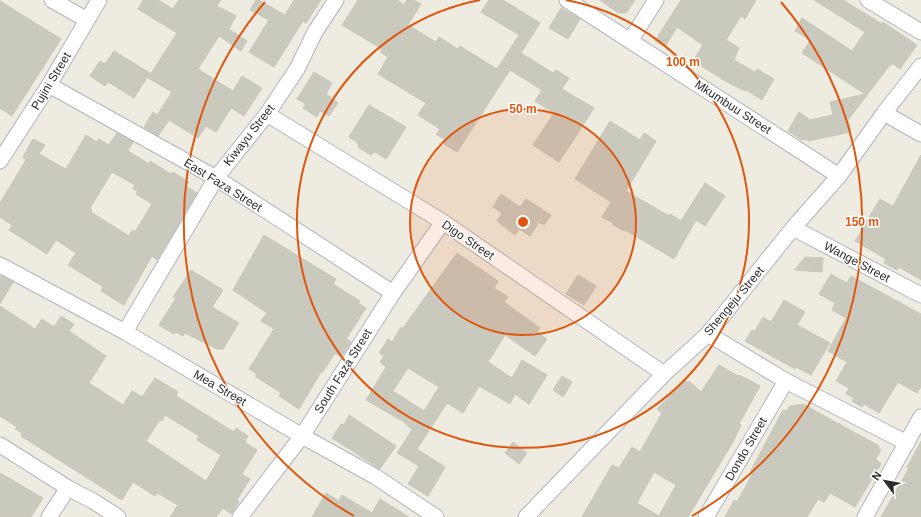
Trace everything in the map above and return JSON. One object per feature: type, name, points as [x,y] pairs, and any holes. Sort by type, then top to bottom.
[{"type":"street","points":[[52,0],[86,20]]},
{"type":"street","name":"Pujini Street","points":[[0,161],[49,85],[99,0]]},
{"type":"street","name":"Kiwayu Street","points":[[125,332],[216,178],[267,114],[297,69],[315,32],[336,0]]},
{"type":"street","name":"Mkumbuu Street","points":[[567,0],[839,176]]},
{"type":"street","points":[[630,41],[656,0]]},
{"type":"street","points":[[868,0],[921,32]]},
{"type":"street","name":"Shengeju Street","points":[[526,517],[664,374],[708,334],[794,228],[839,176],[884,113],[921,66]]},
{"type":"street","name":"East Faza Street","points":[[49,85],[216,178],[393,292]]},
{"type":"street","points":[[884,113],[921,134]]},
{"type":"street","name":"Digo Street","points":[[267,114],[443,222],[664,374]]},
{"type":"street","name":"South Faza Street","points":[[240,517],[302,436],[393,292],[443,222]]},
{"type":"street","name":"Wange Street","points":[[794,228],[921,295]]},
{"type":"street","name":"Mea Street","points":[[0,265],[125,332],[302,436],[376,477],[436,517]]},
{"type":"street","points":[[708,334],[786,381],[907,443]]},
{"type":"street","name":"Dondo Street","points":[[706,517],[786,381]]},
{"type":"street","points":[[865,517],[921,417]]},
{"type":"street","points":[[0,445],[68,488],[93,501],[118,517]]},
{"type":"street","points":[[49,517],[68,488]]},
{"type":"building","points":[[143,0],[158,0],[173,9],[179,0],[221,0],[217,6],[236,16],[229,29],[247,41],[241,51],[219,36],[198,69],[233,91],[242,76],[262,88],[244,116],[231,108],[216,132],[206,126],[198,138],[169,120],[158,136],[144,127],[153,112],[157,115],[172,92],[148,78],[177,33],[138,9]]},
{"type":"building","points":[[256,0],[259,0],[285,15],[294,0],[321,0],[306,23],[303,21],[274,67],[249,52],[269,20],[250,10]]},
{"type":"building","points":[[358,0],[397,0],[404,5],[407,0],[414,0],[421,4],[408,25],[436,42],[439,37],[458,49],[460,46],[497,69],[519,35],[481,12],[489,0],[503,0],[540,23],[521,53],[553,73],[556,70],[569,78],[562,89],[594,108],[559,162],[533,145],[554,113],[535,101],[542,90],[510,70],[457,152],[444,144],[446,140],[436,134],[440,129],[418,115],[426,103],[378,74],[388,57],[380,52],[382,49],[342,25]]},
{"type":"building","points":[[600,0],[635,0],[626,13],[618,13]]},
{"type":"building","points":[[681,0],[756,0],[745,19],[741,16],[726,40],[739,48],[734,60],[755,72],[757,69],[774,79],[762,100],[746,90],[745,91],[727,82],[693,61],[703,45],[677,27],[665,47],[655,41]]},
{"type":"building","points":[[814,0],[843,0],[882,24],[883,22],[917,45],[900,69],[893,64],[889,66],[848,120],[851,132],[808,141],[807,139],[802,140],[788,131],[799,112],[810,120],[833,115],[830,102],[865,94],[802,53],[811,40],[795,31],[802,18],[852,51],[865,32]]},
{"type":"building","points":[[0,1],[61,39],[12,116],[0,108]]},
{"type":"building","points":[[561,8],[580,19],[568,39],[549,28]]},
{"type":"building","points":[[114,51],[150,73],[134,98],[108,82],[105,86],[90,76],[100,61],[105,64]]},
{"type":"building","points":[[314,72],[332,83],[326,94],[338,103],[329,116],[320,111],[317,117],[303,108],[306,104],[297,99]]},
{"type":"building","points":[[369,105],[406,127],[386,159],[375,152],[371,155],[359,148],[357,142],[349,137]]},
{"type":"building","points":[[610,121],[640,140],[644,133],[656,141],[626,191],[669,216],[670,214],[681,221],[705,183],[725,196],[705,226],[696,220],[674,259],[602,217],[611,202],[575,179]]},
{"type":"building","points":[[117,133],[133,142],[128,151],[149,164],[150,161],[171,174],[173,172],[189,182],[186,186],[197,193],[157,260],[152,256],[124,305],[101,291],[103,288],[102,286],[68,265],[76,253],[56,240],[47,254],[9,230],[12,225],[0,217],[0,203],[26,160],[23,157],[33,139],[45,145],[39,154],[66,169],[86,135],[97,142],[99,139],[109,145]],"holes":[[[112,172],[135,185],[133,189],[138,191],[136,194],[152,204],[135,232],[132,230],[129,236],[91,212],[92,210],[90,208]]]},
{"type":"building","points":[[921,155],[921,280],[899,267],[897,270],[884,263],[886,259],[855,241],[880,199],[893,206]]},
{"type":"building","points":[[501,194],[520,207],[526,199],[551,215],[544,225],[539,222],[530,236],[519,229],[515,235],[497,221],[502,213],[493,207]]},
{"type":"building","points":[[264,235],[336,279],[333,284],[360,301],[358,303],[366,308],[346,339],[351,342],[341,357],[335,353],[322,373],[321,372],[299,409],[279,396],[281,393],[255,376],[257,374],[249,369],[274,329],[261,321],[267,313],[233,290]]},
{"type":"building","points":[[457,253],[498,281],[494,288],[508,297],[504,302],[540,328],[537,332],[547,339],[535,356],[505,335],[488,362],[512,378],[522,360],[547,375],[529,404],[515,394],[510,404],[479,386],[463,413],[447,403],[417,449],[445,467],[428,496],[408,484],[419,466],[397,453],[412,430],[404,422],[366,400],[386,367],[380,362],[384,356],[379,353],[388,339],[392,342],[401,327],[403,328]],"holes":[[[408,368],[439,387],[424,411],[393,391]]]},
{"type":"building","points":[[805,257],[823,258],[822,272],[795,270]]},
{"type":"building","points":[[191,270],[223,290],[212,307],[239,323],[223,349],[217,349],[185,333],[183,336],[176,332],[174,334],[159,325],[176,298],[173,297]]},
{"type":"building","points":[[831,274],[847,283],[851,276],[921,314],[921,387],[917,393],[898,382],[879,413],[864,404],[862,407],[852,401],[854,398],[846,394],[849,388],[836,381],[847,362],[828,351],[846,318],[832,310],[835,303],[819,294]]},
{"type":"building","points":[[578,275],[596,286],[584,305],[566,294]]},
{"type":"building","points":[[1,276],[13,282],[0,304],[0,278]]},
{"type":"building","points":[[784,300],[805,312],[797,325],[830,343],[811,375],[796,367],[795,369],[745,341],[752,330],[755,331],[763,317],[771,322]]},
{"type":"building","points":[[0,306],[35,329],[42,319],[54,327],[61,316],[74,324],[69,331],[106,356],[89,383],[123,405],[132,391],[142,397],[155,378],[178,392],[176,396],[234,432],[236,428],[248,436],[245,441],[246,443],[257,450],[242,474],[250,479],[237,500],[239,502],[231,514],[223,508],[216,517],[170,517],[178,505],[157,493],[155,496],[133,482],[122,500],[21,436],[22,433],[15,429],[17,427],[0,416]],"holes":[[[165,415],[199,436],[197,440],[221,455],[206,481],[146,441]]]},
{"type":"building","points":[[719,365],[760,386],[739,424],[741,425],[733,442],[688,517],[582,517],[612,465],[619,468],[632,447],[640,452],[662,413],[657,409],[685,380],[688,383],[689,381],[701,392]],"holes":[[[654,472],[676,485],[659,516],[637,503]]]},
{"type":"building","points":[[562,376],[572,382],[563,397],[553,390]]},
{"type":"building","points":[[803,404],[879,446],[878,448],[881,450],[876,459],[881,464],[855,507],[830,493],[824,502],[818,499],[807,517],[725,517],[734,500],[737,502],[753,473],[750,472],[783,410],[786,411],[790,406]]},
{"type":"building","points":[[349,415],[396,446],[380,469],[332,438],[341,424],[344,425]]},
{"type":"building","points":[[921,441],[921,517],[881,517],[909,468],[907,467]]},
{"type":"building","points":[[513,442],[527,453],[519,464],[505,453]]},
{"type":"building","points":[[0,473],[43,498],[31,517],[0,517]]},
{"type":"building","points":[[326,493],[339,501],[342,495],[372,513],[380,499],[409,517],[312,517]]}]
